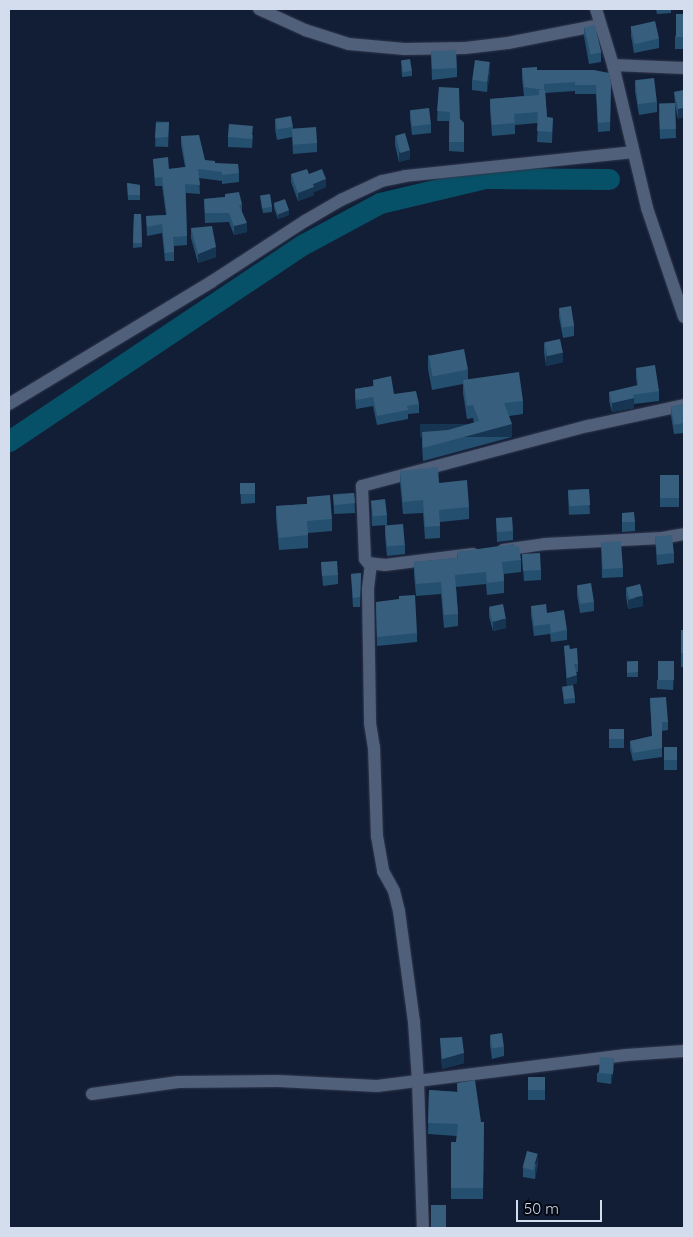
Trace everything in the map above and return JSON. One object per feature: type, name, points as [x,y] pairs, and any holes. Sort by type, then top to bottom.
[{"type":"street","points":[[259,9],[305,30],[350,44],[405,49],[474,47],[600,24]]},
{"type":"street","points":[[596,9],[613,65],[647,208],[684,316]]},
{"type":"street","points":[[613,65],[684,68]]},
{"type":"street","points":[[9,404],[212,282],[305,221],[342,200],[382,181],[405,176],[633,152]]},
{"type":"street","points":[[684,405],[588,426],[364,485],[362,488],[365,559],[371,564],[385,565],[545,544],[662,538],[684,534]]},
{"type":"street","points":[[371,564],[368,590],[370,723],[374,746],[377,836],[383,871],[394,891],[399,911],[414,1022],[423,1228]]},
{"type":"street","points":[[92,1094],[178,1082],[278,1081],[377,1086],[626,1054],[684,1051]]},
{"type":"building","points":[[676,14],[684,14],[684,37],[676,37]]},
{"type":"building","points":[[655,21],[659,39],[635,44],[631,27]]},
{"type":"building","points":[[595,25],[601,52],[591,55],[584,27]]},
{"type":"building","points":[[456,50],[457,68],[432,69],[431,51]]},
{"type":"building","points":[[410,59],[412,71],[403,72],[401,60]]},
{"type":"building","points":[[475,60],[490,62],[487,82],[472,80]]},
{"type":"building","points":[[537,67],[537,70],[594,70],[609,73],[611,84],[610,122],[598,123],[596,85],[575,85],[575,82],[544,84],[544,90],[524,87],[522,68]]},
{"type":"building","points":[[654,78],[657,102],[638,104],[635,80]]},
{"type":"building","points":[[439,87],[459,88],[460,119],[464,123],[464,142],[449,142],[450,112],[437,111]]},
{"type":"building","points":[[539,90],[545,90],[547,117],[553,118],[552,132],[537,131],[538,112],[514,114],[515,123],[492,125],[490,99],[539,95]]},
{"type":"building","points":[[684,90],[684,108],[678,109],[674,92]]},
{"type":"building","points":[[675,103],[676,129],[660,130],[659,104]]},
{"type":"building","points":[[429,108],[431,124],[412,126],[410,110]]},
{"type":"building","points":[[291,116],[293,127],[277,130],[275,119]]},
{"type":"building","points":[[169,122],[168,137],[155,138],[156,123]]},
{"type":"building","points":[[229,124],[253,126],[252,139],[228,137]]},
{"type":"building","points":[[316,127],[317,143],[293,145],[292,129]]},
{"type":"building","points":[[405,133],[410,150],[400,153],[395,136]]},
{"type":"building","points":[[199,135],[205,160],[215,161],[215,163],[238,164],[239,173],[222,175],[222,172],[198,169],[200,185],[185,184],[187,236],[173,237],[174,252],[165,253],[162,224],[147,227],[146,216],[167,215],[162,177],[155,178],[153,159],[168,157],[169,169],[186,167],[181,136]]},
{"type":"building","points":[[307,169],[309,174],[322,169],[326,179],[313,184],[314,187],[298,193],[291,174]]},
{"type":"building","points":[[127,183],[140,185],[140,195],[128,195]]},
{"type":"building","points":[[239,192],[242,204],[239,205],[247,223],[234,226],[229,213],[205,213],[204,199],[225,197],[225,194]]},
{"type":"building","points":[[270,194],[272,207],[262,208],[260,196]]},
{"type":"building","points":[[285,199],[289,210],[278,214],[274,203]]},
{"type":"building","points":[[134,214],[141,214],[142,243],[133,243]]},
{"type":"building","points":[[212,226],[216,247],[198,254],[191,228]]},
{"type":"building","points":[[571,306],[574,326],[562,328],[559,308]]},
{"type":"building","points":[[560,339],[563,353],[547,356],[544,342]]},
{"type":"building","points":[[464,349],[468,370],[433,376],[429,356]]},
{"type":"building","points":[[655,365],[659,391],[633,395],[634,398],[612,403],[609,392],[638,385],[636,368]]},
{"type":"building","points":[[519,372],[523,401],[504,403],[512,424],[423,448],[422,432],[448,430],[479,421],[473,405],[467,406],[463,380]]},
{"type":"building","points":[[391,376],[394,394],[416,391],[419,404],[407,406],[408,410],[377,416],[373,397],[356,400],[355,389],[374,386],[373,380]]},
{"type":"building","points":[[684,404],[684,423],[674,425],[671,407]]},
{"type":"building","points":[[438,467],[439,483],[467,480],[469,507],[439,510],[440,526],[425,527],[423,500],[403,502],[400,471]]},
{"type":"building","points":[[660,475],[679,475],[679,498],[660,498]]},
{"type":"building","points":[[240,483],[255,483],[255,494],[240,494]]},
{"type":"building","points":[[589,489],[590,505],[569,506],[568,490]]},
{"type":"building","points":[[354,493],[355,503],[334,505],[333,495]]},
{"type":"building","points":[[330,495],[332,519],[307,521],[308,535],[279,538],[276,506],[307,504],[307,497]]},
{"type":"building","points":[[385,499],[387,515],[373,517],[371,501]]},
{"type":"building","points":[[634,512],[635,522],[622,522],[622,513]]},
{"type":"building","points":[[512,517],[513,531],[497,532],[496,518]]},
{"type":"building","points":[[403,524],[405,545],[387,546],[385,526]]},
{"type":"building","points":[[672,535],[674,553],[657,555],[655,537]]},
{"type":"building","points":[[621,541],[623,568],[603,569],[601,542]]},
{"type":"building","points":[[514,544],[515,547],[519,546],[521,560],[502,562],[504,581],[487,583],[486,572],[455,575],[458,614],[444,615],[441,582],[416,584],[414,562],[458,558],[457,552]]},
{"type":"building","points":[[540,553],[541,570],[523,571],[522,554]]},
{"type":"building","points":[[337,561],[338,575],[322,576],[321,562]]},
{"type":"building","points":[[361,573],[360,597],[353,598],[351,574]]},
{"type":"building","points":[[591,583],[594,602],[580,604],[577,585]]},
{"type":"building","points":[[640,584],[643,596],[629,599],[626,587]]},
{"type":"building","points":[[415,595],[417,633],[377,637],[376,602],[399,599],[399,596]]},
{"type":"building","points":[[503,604],[506,619],[492,621],[489,607]]},
{"type":"building","points":[[546,604],[547,613],[564,610],[567,630],[551,633],[550,624],[534,626],[531,606]]},
{"type":"building","points":[[681,630],[684,630],[684,653],[681,653]]},
{"type":"building","points":[[569,645],[570,649],[577,648],[578,664],[574,664],[577,675],[567,678],[564,646]]},
{"type":"building","points":[[638,661],[638,672],[627,673],[627,662]]},
{"type":"building","points":[[658,661],[674,661],[674,680],[658,680]]},
{"type":"building","points":[[573,685],[575,698],[564,700],[562,687]]},
{"type":"building","points":[[666,697],[668,722],[662,722],[662,748],[633,753],[630,741],[652,736],[650,698]]},
{"type":"building","points":[[609,729],[624,729],[624,739],[609,739]]},
{"type":"building","points":[[664,747],[677,747],[677,760],[664,760]]},
{"type":"building","points":[[502,1033],[504,1047],[492,1049],[490,1035]]},
{"type":"building","points":[[462,1037],[464,1053],[442,1059],[440,1038]]},
{"type":"building","points":[[600,1057],[614,1058],[613,1074],[599,1073]]},
{"type":"building","points":[[528,1077],[545,1077],[545,1090],[528,1090]]},
{"type":"building","points":[[475,1080],[481,1122],[484,1122],[483,1188],[451,1188],[451,1142],[456,1142],[458,1124],[428,1123],[429,1090],[458,1092],[457,1083]]},
{"type":"building","points":[[527,1151],[538,1154],[533,1170],[523,1167]]},
{"type":"building","points":[[431,1205],[446,1205],[446,1228],[431,1228]]},
{"type":"waterway","points":[[9,441],[302,245],[380,203],[485,178],[609,179]]}]
